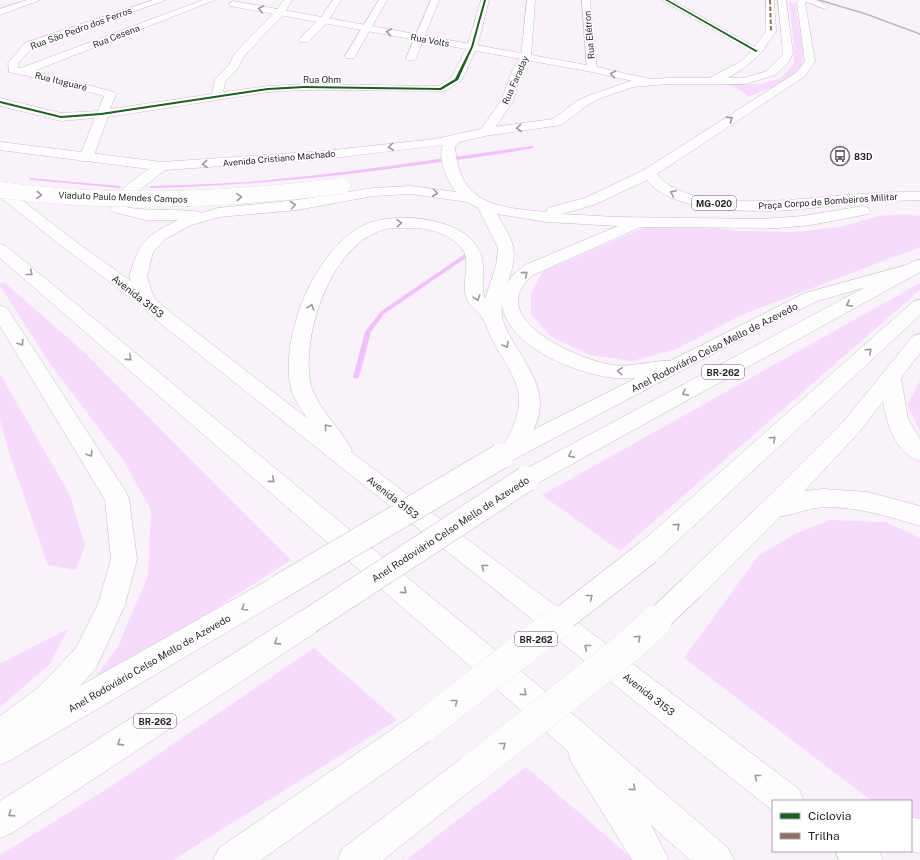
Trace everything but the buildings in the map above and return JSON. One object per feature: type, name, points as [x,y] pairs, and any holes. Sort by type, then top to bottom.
[{"type":"main road","points":[[0,12],[36,0]]},
{"type":"main road","name":"Rua São Pedro dos Ferros","points":[[17,71],[13,63],[29,45],[162,0]]},
{"type":"main road","points":[[217,97],[219,81],[234,66],[239,55],[280,13],[288,0]]},
{"type":"main road","points":[[304,40],[324,21],[337,0]]},
{"type":"main road","points":[[350,56],[383,0]]},
{"type":"main road","points":[[411,58],[435,0]]},
{"type":"main road","name":"Rua Ohm","points":[[0,102],[61,117],[101,114],[268,90],[304,87],[441,89],[456,80],[472,47],[485,0]]},
{"type":"main road","name":"Rua Faraday","points":[[485,132],[507,101],[517,71],[526,57],[532,0]]},
{"type":"main road","name":"Rua Elétron","points":[[586,0],[592,69]]},
{"type":"main road","points":[[666,0],[757,51]]},
{"type":"main road","points":[[711,81],[744,64],[757,51],[771,32],[770,0]]},
{"type":"main road","points":[[651,82],[745,81],[771,72],[783,62],[788,54],[782,0]]},
{"type":"main road","name":"Rua Cesena","points":[[17,71],[222,1]]},
{"type":"main road","name":"Rua Volts","points":[[222,1],[280,13],[592,69],[651,82]]},
{"type":"main road","points":[[524,214],[580,206],[649,173],[750,101],[801,74],[810,61],[804,1],[825,6]]},
{"type":"main road","points":[[744,64],[746,74],[745,81]]},
{"type":"main road","name":"Rua Itaguaré","points":[[17,71],[110,94],[101,114]]},
{"type":"main road","points":[[667,81],[694,84],[728,92]]},
{"type":"main road","name":"Avenida Cristiano Machado","points":[[0,146],[86,158],[162,166],[196,165],[324,155],[435,143],[485,132],[557,122],[594,96],[631,84],[651,82]]},
{"type":"main road","points":[[86,158],[101,114]]},
{"type":"main road","points":[[454,138],[448,147],[452,176],[477,201],[506,246],[505,266],[496,289],[493,318]]},
{"type":"main road","points":[[162,166],[143,179],[119,203],[118,209],[130,214],[218,214]]},
{"type":"main road","name":"Praça Corpo de Bombeiros Militar","points":[[649,173],[657,184],[671,193],[712,203],[762,207],[862,198],[920,196]]},
{"type":"main road","name":"Viaduto Paulo Mendes Campos","points":[[0,190],[32,194],[170,200],[246,197],[342,186],[452,176]]},
{"type":"main road","name":"Avenida 3153","points":[[0,190],[74,248],[146,300],[162,315],[346,460],[786,800]]},
{"type":"main road","name":"Praça Corpo de Bombeiros Militar","points":[[218,214],[297,205],[373,192],[411,190],[477,201],[524,214],[562,220],[751,223],[794,222],[870,210],[920,209]]},
{"type":"main road","points":[[146,300],[138,277],[145,251],[159,236],[170,229],[185,222],[218,214]]},
{"type":"main road","points":[[641,222],[531,269],[524,274],[513,288],[510,296],[512,312],[522,328],[532,338],[556,353],[571,359],[607,370],[621,372],[673,367]]},
{"type":"main road","points":[[346,460],[337,438],[303,396],[300,382],[299,358],[306,324],[317,287],[338,257],[351,242],[369,229],[396,223],[421,223],[454,234],[473,250],[476,261],[474,282],[476,298],[482,308],[493,318],[500,336],[522,372],[528,386],[531,413],[525,431],[507,452]]},
{"type":"main road","points":[[0,248],[569,731],[716,860]]},
{"type":"main road","name":"Anel Rodoviário Celso Mello de Azevedo","points":[[0,749],[278,588],[507,452],[742,330],[812,297],[919,266]]},
{"type":"main road","name":"Anel Rodoviário Celso Mello de Azevedo","points":[[0,821],[526,479],[919,266]]},
{"type":"main road","name":"BR-262","points":[[231,860],[424,726],[648,552],[920,305]]},
{"type":"main road","points":[[0,311],[89,451],[117,499],[124,559],[110,605],[86,658],[50,697],[0,735]]},
{"type":"main road","points":[[355,860],[628,647],[773,508],[852,426],[892,378],[920,340]]},
{"type":"main road","points":[[892,378],[893,404],[897,422],[908,442],[920,453]]},
{"type":"main road","points":[[773,508],[813,499],[859,500],[908,511],[920,516]]},
{"type":"main road","points":[[569,731],[634,831],[651,860]]},
{"type":"main road","points":[[854,852],[865,860]]},
{"type":"shaded area","points":[[789,2],[796,3],[796,14],[803,55],[803,62],[800,68],[788,79],[749,97],[737,88],[725,84],[761,84],[781,78],[794,63],[794,44]]},
{"type":"shaded area","points":[[905,214],[920,216],[920,247],[744,314],[674,350],[632,361],[589,355],[550,336],[531,314],[531,294],[542,272],[648,226],[695,225],[737,231],[795,232],[840,227],[878,216]]},
{"type":"shaded area","points":[[4,282],[83,351],[291,560],[83,693],[117,648],[148,576],[151,510],[123,460],[51,365],[0,286],[0,284]]},
{"type":"shaded area","points":[[920,283],[920,290],[620,551],[542,495]]},
{"type":"shaded area","points":[[0,374],[70,495],[85,546],[76,570],[48,565],[10,456],[0,419]]},
{"type":"shaded area","points":[[920,381],[920,431],[907,405]]},
{"type":"shaded area","points":[[829,520],[885,522],[920,538],[920,818],[912,817],[912,800],[871,800],[684,658],[759,555],[795,534]]},
{"type":"shaded area","points":[[68,629],[49,665],[0,707],[0,664]]},
{"type":"shaded area","points":[[314,648],[397,720],[173,860],[0,860],[0,855],[110,787]]},
{"type":"shaded area","points":[[526,767],[634,860],[406,860]]},
{"type":"waterway","points":[[151,187],[247,183],[342,174],[532,147]]},
{"type":"waterway","points":[[32,179],[120,187]]},
{"type":"waterway","points":[[356,377],[368,332],[382,313],[465,256]]},
{"type":"railway","points":[[819,0],[866,14],[920,34]]},
{"type":"marked path","points":[[770,0],[771,31]]},
{"type":"cycle path","points":[[0,102],[61,117],[101,114],[268,89],[304,87],[441,89],[456,80],[472,47],[485,0]]},
{"type":"cycle path","points":[[666,0],[757,51]]},
{"type":"place","name":"83D","points":[[840,156]]}]
